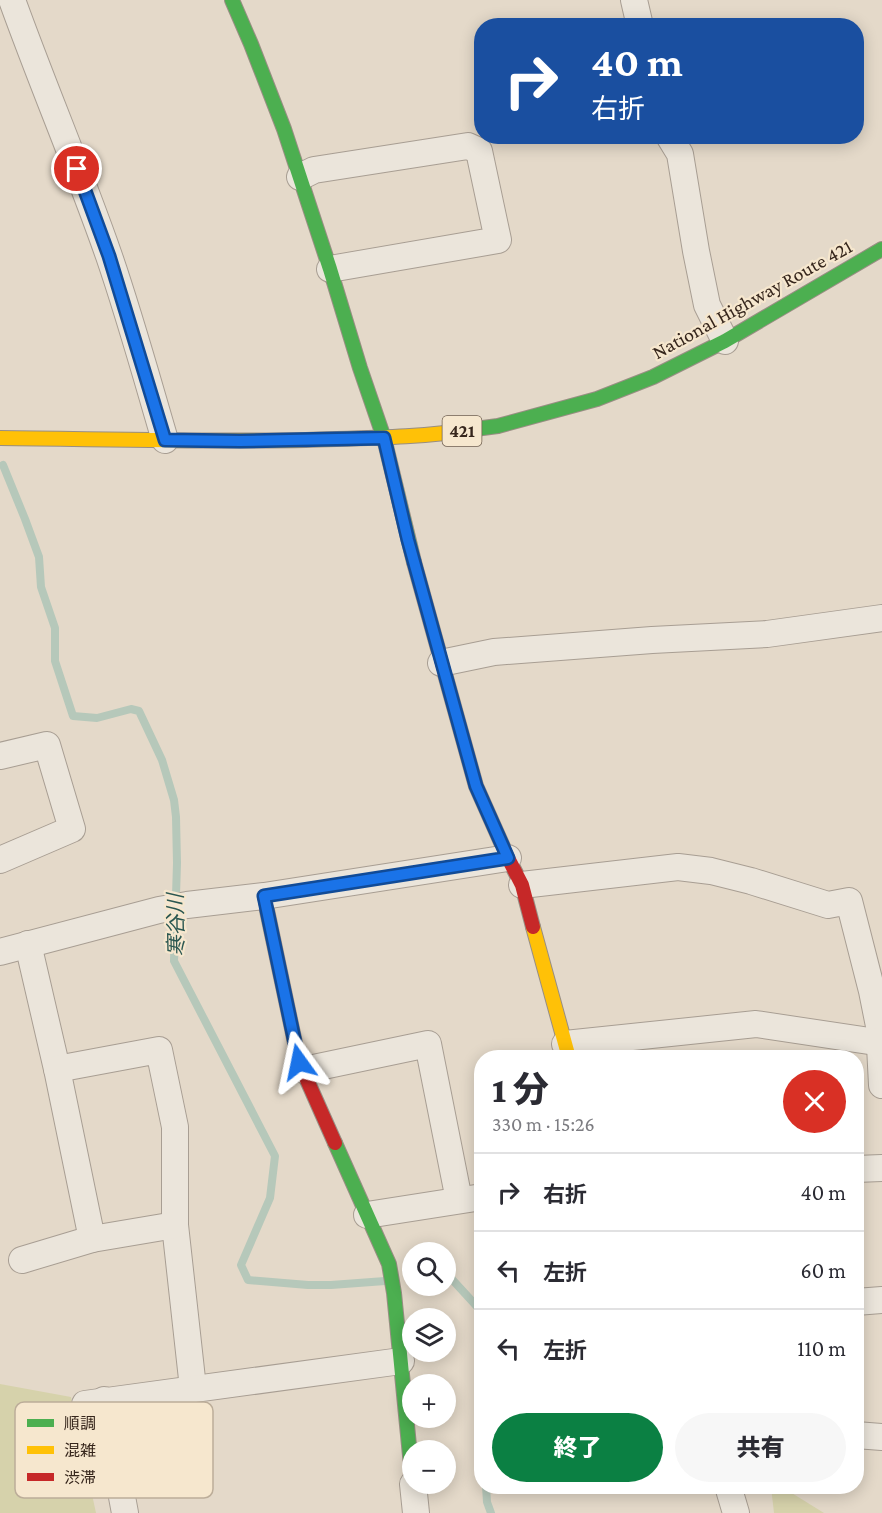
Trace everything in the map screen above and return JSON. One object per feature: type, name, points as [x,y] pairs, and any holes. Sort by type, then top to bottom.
[{"type":"main road","points":[[232,0],[274,104],[300,177],[384,438],[408,540],[476,786],[522,885],[567,1050]]},
{"type":"main road","name":"National Highway Route 421","points":[[0,438],[240,441],[384,438],[444,434],[498,426],[597,399],[653,376],[724,341],[882,249]]},
{"type":"main road","points":[[264,896],[299,1062],[390,1264],[409,1440]]},
{"type":"street","points":[[12,0],[109,256],[165,440]]},
{"type":"street","points":[[634,0],[638,18]]},
{"type":"street","points":[[674,144],[680,154],[707,305],[724,341]]},
{"type":"street","points":[[300,177],[314,170],[468,146],[479,151],[498,240],[330,269]]},
{"type":"street","points":[[441,663],[494,652],[767,634],[882,618]]},
{"type":"street","points":[[0,756],[47,745],[72,829],[0,860]]},
{"type":"street","points":[[0,952],[159,910],[508,858]]},
{"type":"street","points":[[522,885],[678,867],[711,871],[751,881],[828,905],[849,901],[879,1026],[882,1085]]},
{"type":"street","points":[[28,945],[57,1069],[92,1239]]},
{"type":"street","points":[[574,1050],[756,1024],[880,1043]]},
{"type":"street","points":[[304,1070],[428,1044],[470,1198],[367,1215]]},
{"type":"street","points":[[57,1069],[159,1050],[175,1127],[175,1225],[194,1389]]},
{"type":"street","points":[[864,1169],[882,1168]]},
{"type":"street","points":[[22,1260],[92,1239],[175,1225]]},
{"type":"street","points":[[864,1301],[882,1300]]},
{"type":"street","points":[[95,1402],[401,1361]]},
{"type":"street","points":[[864,1436],[882,1437]]},
{"type":"street","points":[[414,1494],[416,1513]]},
{"type":"street","points":[[730,1494],[736,1513]]},
{"type":"street","points":[[121,1498],[125,1513]]},
{"type":"shaded area","points":[[0,1384],[71,1397],[72,1402],[15,1402],[15,1498],[93,1498],[96,1513],[0,1513]]},
{"type":"shaded area","points":[[772,1494],[793,1494],[824,1513],[774,1513]]},
{"type":"waterway","name":"寒谷川","points":[[3,465],[39,557],[41,587],[55,628],[55,661],[73,716],[97,718],[131,709],[139,711],[162,760],[174,800],[176,817],[174,961],[275,1156],[270,1198],[241,1265],[248,1280],[308,1285],[385,1281]]},
{"type":"waterway","name":"寒谷川","points":[[456,1284],[474,1303]]},
{"type":"waterway","name":"寒谷川","points":[[486,1494],[491,1513]]},
{"type":"traffic: fast","points":[[232,0],[284,129],[330,269],[384,438],[414,562]]},
{"type":"traffic: fast","points":[[475,429],[498,426],[597,399],[653,377],[725,341],[882,249]]},
{"type":"traffic: fast","points":[[335,1143],[389,1264],[408,1440]]},
{"type":"traffic: slow","points":[[0,438],[306,440],[412,436],[475,429]]},
{"type":"traffic: slow","points":[[533,927],[567,1050]]},
{"type":"traffic: jam","points":[[414,562],[476,786],[522,885],[533,927]]},
{"type":"traffic: jam","points":[[264,896],[299,1062],[335,1143]]},
{"type":"route","points":[[77,169],[109,256],[165,440],[384,438],[408,540],[476,786],[508,858],[264,896],[299,1062]]}]
